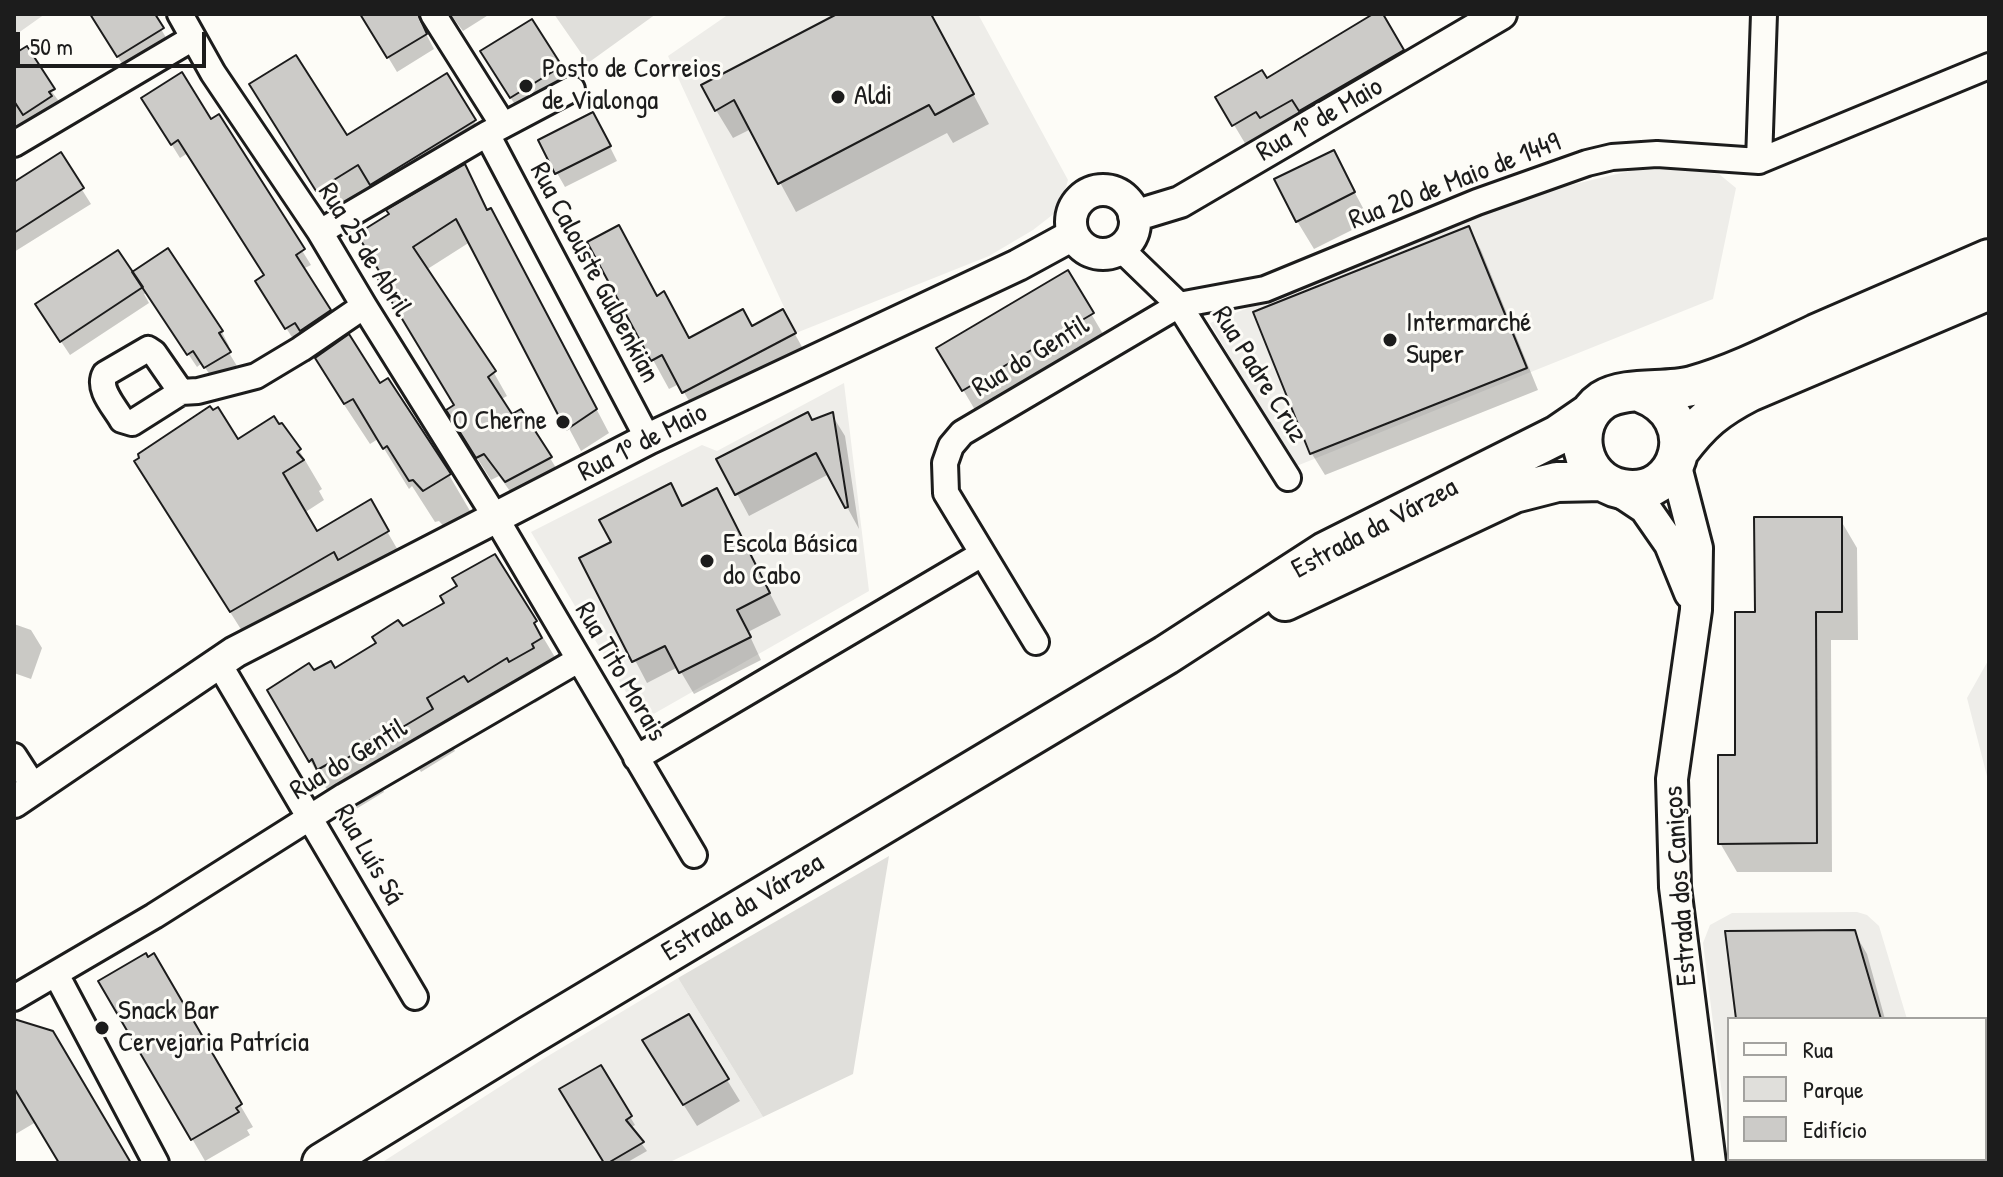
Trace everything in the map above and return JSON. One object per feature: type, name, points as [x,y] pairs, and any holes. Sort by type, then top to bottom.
[{"type":"main road","name":"Estrada da Várzea","points":[[322,1163],[1166,655],[1325,552],[1558,435],[1598,404],[1618,393],[1691,386],[1738,369],[1989,259]]},
{"type":"main road","name":"Estrada da Várzea","points":[[1166,655],[1514,493],[1557,482],[1607,483],[1632,490],[1645,488],[1670,472],[1700,424],[1717,409],[1749,392],[1989,290]]},
{"type":"main road","points":[[1642,393],[1662,403],[1671,413],[1680,438],[1677,457]]},
{"type":"main road","points":[[1590,413],[1582,446],[1589,465],[1607,483]]},
{"type":"street","name":"Rua 25 de Abril","points":[[180,14],[213,73],[320,232],[496,518]]},
{"type":"street","name":"Rua Calouste Gulbenkian","points":[[433,14],[495,130],[648,439]]},
{"type":"street","name":"Rua 1º de Maio","points":[[1134,216],[1180,202],[1501,14]]},
{"type":"street","points":[[1764,14],[1759,161],[1989,66]]},
{"type":"street","points":[[14,144],[193,38]]},
{"type":"street","points":[[320,232],[572,89]]},
{"type":"street","name":"Rua 20 de Maio de 1449","points":[[1179,305],[1265,289],[1477,202],[1587,163],[1657,154],[1759,161]]},
{"type":"street","points":[[1109,191],[1118,194],[1131,207],[1134,216],[1132,234],[1121,249],[1094,253],[1085,249],[1073,235],[1075,206],[1091,193],[1109,191]]},
{"type":"street","name":"Rua 1º de Maio","points":[[24,795],[218,662],[648,439],[1018,265],[1073,235]]},
{"type":"street","points":[[1121,249],[1179,305]]},
{"type":"street","name":"Rua Padre Cruz","points":[[1179,305],[1288,478]]},
{"type":"street","name":"Rua do Gentil","points":[[1036,642],[950,501],[944,482],[948,453],[962,433],[1179,305]]},
{"type":"street","points":[[181,392],[198,391],[256,376],[364,306]]},
{"type":"street","name":"Estrada dos Caniços","points":[[1677,457],[1697,548],[1696,610],[1672,779],[1675,887],[1710,1163]]},
{"type":"street","name":"Estrada dos Caniços","points":[[1607,483],[1645,508],[1679,562],[1696,610]]},
{"type":"street","name":"Rua Tito Morais","points":[[496,518],[694,855]]},
{"type":"street","points":[[636,758],[982,554]]},
{"type":"street","name":"Rua do Gentil","points":[[14,998],[154,916],[344,796],[578,660]]},
{"type":"street","name":"Rua Luís Sá","points":[[218,662],[312,817],[415,997]]},
{"type":"street","points":[[14,756],[24,795]]},
{"type":"street","points":[[56,974],[156,1163]]},
{"type":"shaded area","points":[[729,14],[978,14],[1068,180],[1060,209],[1033,230],[989,256],[796,333],[668,56]]},
{"type":"shaded area","points":[[1634,170],[1719,174],[1736,188],[1713,299],[1294,467],[1210,323],[1537,193]]},
{"type":"shaded area","name":"Escola Básica do Cabo","points":[[844,383],[869,591],[650,716],[639,714],[531,532],[702,445],[717,451]]},
{"type":"shaded area","points":[[1989,659],[1989,784],[1967,698]]},
{"type":"shaded area","points":[[1857,912],[1867,915],[1879,926],[1906,1017],[1727,1017],[1727,1134],[1703,943],[1710,925],[1732,913]]},
{"type":"shaded area","points":[[678,978],[763,1117],[668,1163],[381,1163],[543,1059]]},
{"type":"shaded area","points":[[1730,1161],[1949,1163],[1731,1163]]},
{"type":"green space","points":[[14,14],[45,14],[14,36]]},
{"type":"green space","points":[[554,14],[656,14],[588,63]]},
{"type":"green space","points":[[889,856],[853,1074],[763,1117],[678,978]]},
{"type":"building","points":[[90,14],[155,14],[164,28],[117,57]]},
{"type":"building","points":[[360,14],[418,14],[427,34],[387,58]]},
{"type":"building","name":"Aldi","points":[[837,14],[931,14],[974,94],[935,115],[929,105],[778,184],[734,100],[715,111],[701,85]]},
{"type":"building","points":[[1373,14],[1383,14],[1404,50],[1299,111],[1292,100],[1260,118],[1256,112],[1232,126],[1215,97],[1262,70],[1267,78]]},
{"type":"building","points":[[532,19],[562,66],[510,98],[480,51]]},
{"type":"building","points":[[27,46],[55,89],[49,92],[52,96],[23,115],[14,101],[14,54]]},
{"type":"building","points":[[296,55],[347,135],[447,73],[476,120],[370,185],[358,165],[316,191],[249,84]]},
{"type":"building","points":[[182,72],[211,119],[219,114],[305,249],[296,255],[331,310],[300,331],[295,323],[285,329],[255,281],[264,275],[178,140],[171,145],[141,98]]},
{"type":"building","points":[[593,112],[611,146],[555,174],[538,140]]},
{"type":"building","points":[[1334,150],[1355,192],[1296,222],[1274,179]]},
{"type":"building","points":[[61,152],[84,188],[14,233],[14,182]]},
{"type":"building","points":[[465,164],[487,210],[491,208],[597,409],[566,430],[456,219],[413,247],[496,371],[488,377],[512,414],[521,409],[552,457],[505,482],[484,454],[476,458],[446,410],[454,405],[378,279],[382,276],[357,234],[389,214],[386,210]]},
{"type":"building","points":[[619,225],[657,296],[664,291],[689,338],[743,309],[752,326],[783,309],[796,333],[682,393],[662,355],[651,361],[587,242]]},
{"type":"building","name":"Intermarché Super","points":[[1469,226],[1527,368],[1310,454],[1253,312]]},
{"type":"building","points":[[168,248],[223,331],[219,333],[231,352],[204,368],[193,351],[187,355],[132,272]]},
{"type":"building","points":[[118,250],[143,287],[60,342],[35,304]]},
{"type":"building","points":[[1068,270],[1094,313],[962,391],[936,348]]},
{"type":"building","points":[[349,334],[380,383],[388,378],[451,474],[423,491],[413,480],[409,481],[387,446],[383,449],[353,399],[344,404],[315,358]]},
{"type":"building","points":[[210,406],[213,410],[218,407],[238,439],[274,416],[279,424],[282,423],[301,449],[297,452],[304,460],[283,473],[317,531],[371,499],[389,531],[338,560],[334,552],[230,612],[134,461],[139,458],[138,454]]},
{"type":"building","points":[[808,412],[812,420],[833,412],[848,507],[845,508],[816,453],[735,495],[716,459]]},
{"type":"building","points":[[671,483],[682,506],[717,488],[770,593],[737,610],[751,637],[679,673],[665,646],[632,662],[579,558],[611,542],[599,520]]},
{"type":"building","points":[[1754,517],[1842,517],[1842,612],[1816,612],[1817,843],[1718,844],[1718,755],[1735,755],[1735,612],[1755,612]]},
{"type":"building","points":[[495,554],[537,621],[534,623],[542,638],[532,644],[534,648],[509,662],[507,658],[468,682],[464,676],[427,698],[433,709],[396,731],[393,726],[330,768],[328,764],[317,770],[312,759],[309,762],[267,690],[309,663],[314,670],[331,661],[335,668],[376,643],[372,637],[398,620],[403,626],[444,603],[440,596],[457,586],[452,578]]},
{"type":"building","points":[[1855,930],[1880,1017],[1736,1017],[1725,931]]},
{"type":"building","points":[[146,953],[148,957],[154,953],[242,1104],[236,1108],[239,1112],[191,1140],[98,981]]},
{"type":"building","points":[[689,1014],[729,1079],[683,1105],[642,1040]]},
{"type":"building","points":[[14,1019],[53,1031],[131,1163],[59,1163],[14,1088]]},
{"type":"building","points":[[601,1065],[632,1116],[626,1120],[644,1142],[608,1163],[604,1163],[559,1089]]},
{"type":"place","name":"Posto de Correios de Vialonga","points":[[526,86]]},
{"type":"place","name":"Aldi","points":[[838,97]]},
{"type":"place","name":"Intermarché Super","points":[[1390,340]]},
{"type":"place","name":"O Cherne","points":[[563,422]]},
{"type":"place","name":"Escola Básica do Cabo","points":[[707,561]]},
{"type":"place","name":"Snack Bar Cervejaria Patrícia","points":[[102,1028]]}]
